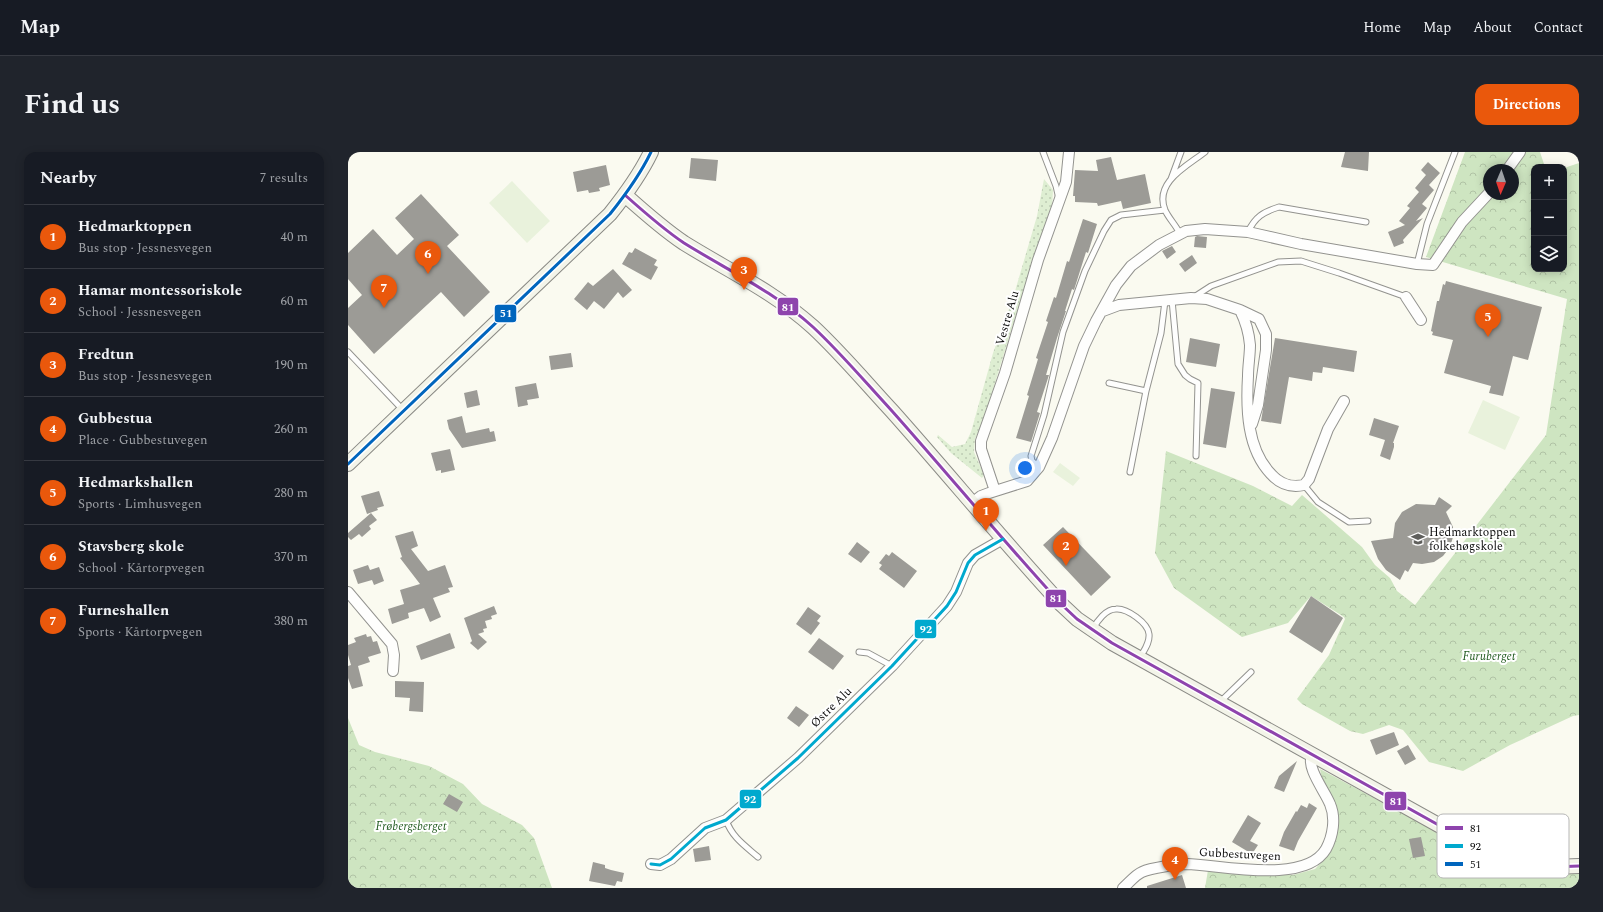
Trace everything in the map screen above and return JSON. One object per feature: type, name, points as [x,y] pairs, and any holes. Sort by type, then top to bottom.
[{"type":"main road","points":[[348,464],[610,214],[643,168],[651,152]]},
{"type":"main road","points":[[625,195],[666,230],[684,243],[753,283],[792,309],[814,328],[863,379],[1062,605],[1092,630],[1437,824]]},
{"type":"street","name":"Vestre Alu","points":[[995,491],[981,449],[980,441],[1005,373],[1038,260],[1066,182],[1069,152]]},
{"type":"street","points":[[1511,164],[1520,152]]},
{"type":"street","points":[[972,503],[981,496],[1027,481],[1039,466],[1052,438],[1084,346],[1096,321],[1103,311],[1116,285],[1132,266],[1159,245],[1180,234],[1205,228],[1248,232],[1301,244],[1417,264],[1433,265],[1462,222],[1483,199]]},
{"type":"street","points":[[1406,297],[1421,320]]},
{"type":"street","points":[[1103,311],[1119,305],[1191,298],[1207,299],[1240,310],[1259,319],[1266,334],[1265,356],[1258,405],[1250,429]]},
{"type":"street","points":[[1240,310],[1247,325],[1250,346],[1248,378],[1250,429],[1254,446],[1264,466],[1278,481],[1288,486],[1304,486],[1309,479],[1328,429],[1344,401]]},
{"type":"street","name":"Østre Alu","points":[[650,864],[660,864],[671,859],[705,828],[726,820],[798,758],[892,666],[947,606],[956,592],[968,563],[975,555],[1003,539]]},
{"type":"street","points":[[348,592],[392,644],[394,655],[393,671]]},
{"type":"street","name":"Gubbestuvegen","points":[[1123,888],[1142,872],[1164,867],[1186,864],[1252,870],[1290,869],[1310,863],[1318,858],[1330,841],[1333,824],[1331,806],[1312,768],[1310,760],[1312,755]]},
{"type":"lane","points":[[1043,152],[1056,186],[1059,200]]},
{"type":"lane","points":[[1180,234],[1165,210],[1164,193],[1181,152]]},
{"type":"lane","points":[[1170,178],[1205,152]]},
{"type":"lane","points":[[1417,264],[1428,224],[1455,152]]},
{"type":"lane","points":[[1248,232],[1252,222],[1266,212],[1279,207],[1366,222]]},
{"type":"lane","points":[[1039,466],[1032,461],[1031,456],[1044,415],[1063,332],[1085,271],[1110,220],[1121,215],[1132,213],[1165,210]]},
{"type":"lane","points":[[1191,298],[1211,286],[1278,262],[1300,261],[1340,273],[1406,297]]},
{"type":"lane","points":[[1130,472],[1146,391],[1169,300]]},
{"type":"lane","points":[[1169,300],[1178,364],[1190,380],[1198,383],[1196,456]]},
{"type":"lane","points":[[348,352],[403,411]]},
{"type":"lane","points":[[1109,383],[1146,391]]},
{"type":"lane","points":[[1304,486],[1318,502],[1349,522],[1368,522]]},
{"type":"lane","points":[[1092,630],[1098,621],[1108,612],[1115,609],[1124,610],[1147,626],[1149,642],[1140,658]]},
{"type":"lane","points":[[859,652],[868,653],[892,666]]},
{"type":"lane","points":[[1219,702],[1251,672]]},
{"type":"lane","points":[[726,820],[730,830],[739,841],[758,857]]},
{"type":"green space","name":"Furuberget","points":[[1465,152],[1540,152],[1544,164],[1531,164],[1531,272],[1567,272],[1567,167],[1579,163],[1579,715],[1573,716],[1510,745],[1463,771],[1429,762],[1403,730],[1389,725],[1363,734],[1350,731],[1302,704],[1297,699],[1329,655],[1345,619],[1344,617],[1311,596],[1288,623],[1242,637],[1174,588],[1155,553],[1166,451],[1253,486],[1292,506],[1302,495],[1362,547],[1375,565],[1390,578],[1397,591],[1415,605],[1546,435],[1567,299],[1426,257]]},
{"type":"green space","points":[[1044,179],[1053,190],[1052,209],[1017,311],[984,419],[975,439],[974,452],[984,475],[982,478],[951,453],[937,437],[938,435],[952,447],[965,444],[971,432],[993,353],[1013,298],[1037,216]]},
{"type":"green space","points":[[512,181],[550,221],[527,243],[489,203]]},
{"type":"green space","points":[[1483,400],[1520,417],[1505,450],[1468,433]]},
{"type":"green space","points":[[1060,463],[1080,478],[1073,486],[1053,472]]},
{"type":"green space","name":"Frøbergsberget","points":[[348,718],[359,745],[375,752],[429,766],[463,784],[482,804],[522,825],[534,838],[552,888],[348,888]]},
{"type":"green space","points":[[1320,769],[1437,832],[1437,878],[1569,878],[1569,863],[1579,864],[1579,888],[1205,888],[1208,870],[1293,875],[1315,869],[1330,853],[1337,830],[1334,802],[1322,779]]},
{"type":"building","points":[[1345,152],[1369,152],[1368,171],[1341,167]]},
{"type":"building","points":[[1111,157],[1117,180],[1145,174],[1151,203],[1123,209],[1121,201],[1098,206],[1097,203],[1075,202],[1075,196],[1073,196],[1075,170],[1098,171],[1096,160]]},
{"type":"building","points":[[691,158],[718,160],[716,181],[689,178]]},
{"type":"building","points":[[1428,162],[1440,173],[1429,185],[1434,190],[1422,204],[1427,208],[1416,221],[1423,218],[1403,240],[1404,243],[1394,247],[1388,232],[1405,225],[1399,221],[1410,208],[1407,206],[1419,192],[1415,188],[1426,175],[1421,170]]},
{"type":"building","points":[[606,165],[610,185],[599,188],[600,191],[589,193],[588,190],[577,192],[573,172]]},
{"type":"building","points":[[421,194],[459,235],[447,246],[490,292],[464,317],[441,292],[374,354],[348,325],[348,308],[362,295],[348,279],[348,253],[373,229],[397,255],[414,239],[395,218]]},
{"type":"building","points":[[1083,219],[1097,224],[1088,253],[1086,252],[1074,290],[1072,289],[1065,311],[1046,375],[1049,375],[1037,412],[1040,413],[1031,442],[1016,438],[1029,396],[1027,395],[1038,359],[1036,358],[1048,322],[1046,321],[1054,297],[1056,298],[1067,261],[1069,262]]},
{"type":"building","points":[[1195,237],[1207,237],[1206,248],[1194,247]]},
{"type":"building","points":[[1172,246],[1176,252],[1167,259],[1162,251]]},
{"type":"building","points":[[635,248],[657,260],[654,265],[658,267],[651,280],[622,264],[629,252],[632,253]]},
{"type":"building","points":[[1192,255],[1197,263],[1185,272],[1179,264]]},
{"type":"building","points":[[613,269],[632,290],[623,298],[618,292],[604,309],[594,301],[587,310],[574,299],[588,282],[593,286]]},
{"type":"building","points":[[1446,281],[1542,307],[1528,360],[1513,356],[1503,396],[1489,393],[1491,386],[1444,373],[1453,340],[1432,335],[1433,332],[1431,331],[1437,301],[1439,301],[1443,284],[1445,285]]},
{"type":"building","points":[[1190,338],[1220,344],[1216,367],[1186,362]]},
{"type":"building","points":[[1275,338],[1357,351],[1354,372],[1323,367],[1322,373],[1313,372],[1312,381],[1289,377],[1281,424],[1261,421]]},
{"type":"building","points":[[571,353],[573,367],[551,370],[549,356]]},
{"type":"building","points":[[536,383],[539,398],[527,400],[528,405],[518,407],[515,387]]},
{"type":"building","points":[[1211,388],[1235,392],[1226,448],[1203,444]]},
{"type":"building","points":[[477,390],[480,405],[467,408],[464,393]]},
{"type":"building","points":[[462,416],[466,433],[489,428],[490,432],[494,431],[496,441],[462,448],[449,429],[447,420]]},
{"type":"building","points":[[1374,418],[1399,426],[1393,443],[1394,447],[1390,460],[1380,456],[1385,440],[1369,435]]},
{"type":"building","points":[[450,449],[455,470],[441,473],[441,470],[436,471],[431,453]]},
{"type":"building","points":[[379,491],[384,506],[367,514],[361,496]]},
{"type":"building","name":"Hedmarktoppen folkehøgskole","points":[[1439,497],[1452,506],[1446,512],[1453,527],[1453,537],[1450,547],[1443,556],[1434,562],[1422,564],[1413,563],[1408,572],[1405,570],[1400,580],[1386,570],[1378,559],[1371,541],[1393,538],[1395,523],[1402,512],[1416,504],[1435,505]]},
{"type":"building","points":[[371,513],[377,520],[369,526],[371,529],[362,537],[359,534],[351,540],[348,537],[348,533]]},
{"type":"building","points":[[1063,527],[1111,577],[1091,596],[1043,545]]},
{"type":"building","points":[[413,531],[418,546],[411,549],[428,571],[445,565],[453,587],[448,588],[450,592],[433,598],[441,617],[430,622],[424,608],[408,613],[409,618],[392,624],[388,609],[404,604],[400,590],[420,584],[400,558],[402,557],[395,536]]},
{"type":"building","points":[[857,542],[870,552],[861,563],[848,554]]},
{"type":"building","points":[[892,552],[917,571],[904,588],[879,569],[882,565],[879,563],[886,554],[889,556]]},
{"type":"building","points":[[368,565],[370,570],[379,567],[384,581],[374,585],[372,580],[358,584],[353,570]]},
{"type":"building","points":[[1311,596],[1343,618],[1322,653],[1289,632]]},
{"type":"building","points":[[494,606],[497,614],[491,616],[492,619],[485,621],[487,628],[483,629],[484,632],[478,634],[487,642],[478,650],[470,643],[472,641],[464,618]]},
{"type":"building","points":[[808,607],[821,616],[817,621],[820,623],[811,635],[796,624]]},
{"type":"building","points":[[450,633],[455,648],[421,660],[416,646]]},
{"type":"building","points":[[366,634],[367,637],[371,636],[373,642],[377,641],[381,653],[368,657],[370,662],[358,666],[363,686],[352,689],[348,678],[348,666],[351,665],[348,655],[348,645],[356,642],[354,638]]},
{"type":"building","points":[[819,638],[844,656],[833,670],[808,652]]},
{"type":"building","points":[[395,681],[424,682],[423,712],[409,711],[410,698],[395,697]]},
{"type":"building","points":[[796,706],[809,715],[799,727],[787,718]]},
{"type":"building","points":[[1394,732],[1399,745],[1376,755],[1370,740]]},
{"type":"building","points":[[1408,745],[1416,759],[1405,765],[1397,751]]},
{"type":"building","points":[[1297,761],[1284,792],[1274,788],[1279,776]]},
{"type":"building","points":[[449,794],[463,802],[457,812],[443,804]]},
{"type":"building","points":[[1309,803],[1317,808],[1294,851],[1279,846],[1284,832],[1296,811],[1297,812],[1301,805],[1307,808]]},
{"type":"building","points":[[1248,815],[1261,823],[1250,841],[1258,845],[1252,854],[1232,842]]},
{"type":"building","points":[[1421,837],[1425,856],[1413,858],[1409,839]]},
{"type":"building","points":[[709,846],[711,860],[695,862],[693,849]]},
{"type":"building","points":[[593,862],[605,865],[605,868],[624,873],[622,882],[617,881],[615,886],[589,881]]},
{"type":"building","points":[[1182,875],[1186,888],[1147,888],[1147,886]]},
{"type":"transit line","name":"51","points":[[348,464],[610,214],[642,169],[651,152]]},
{"type":"transit line","name":"81","points":[[625,195],[676,238],[766,292],[798,314],[813,327],[892,411],[1040,581],[1077,619],[1112,643],[1437,824]]},
{"type":"transit line","name":"92","points":[[651,864],[660,865],[671,859],[705,828],[726,820],[798,758],[892,666],[947,606],[956,592],[968,563],[975,555],[1003,539]]},
{"type":"transit line","name":"81","points":[[1569,866],[1579,866]]},
{"type":"place","name":"Stavsberg skole","points":[[428,274]]},
{"type":"place","name":"Fredtun","points":[[744,290]]},
{"type":"place","name":"Furneshallen","points":[[384,308]]},
{"type":"place","name":"Hedmarkshallen","points":[[1488,337]]},
{"type":"place","name":"Hedmarktoppen","points":[[986,531]]},
{"type":"place","name":"Hedmarktoppen folkehøgskole","points":[[1418,539]]},
{"type":"place","name":"Hamar montessoriskole","points":[[1066,566]]},
{"type":"place","name":"Gubbestua","points":[[1175,880]]}]
